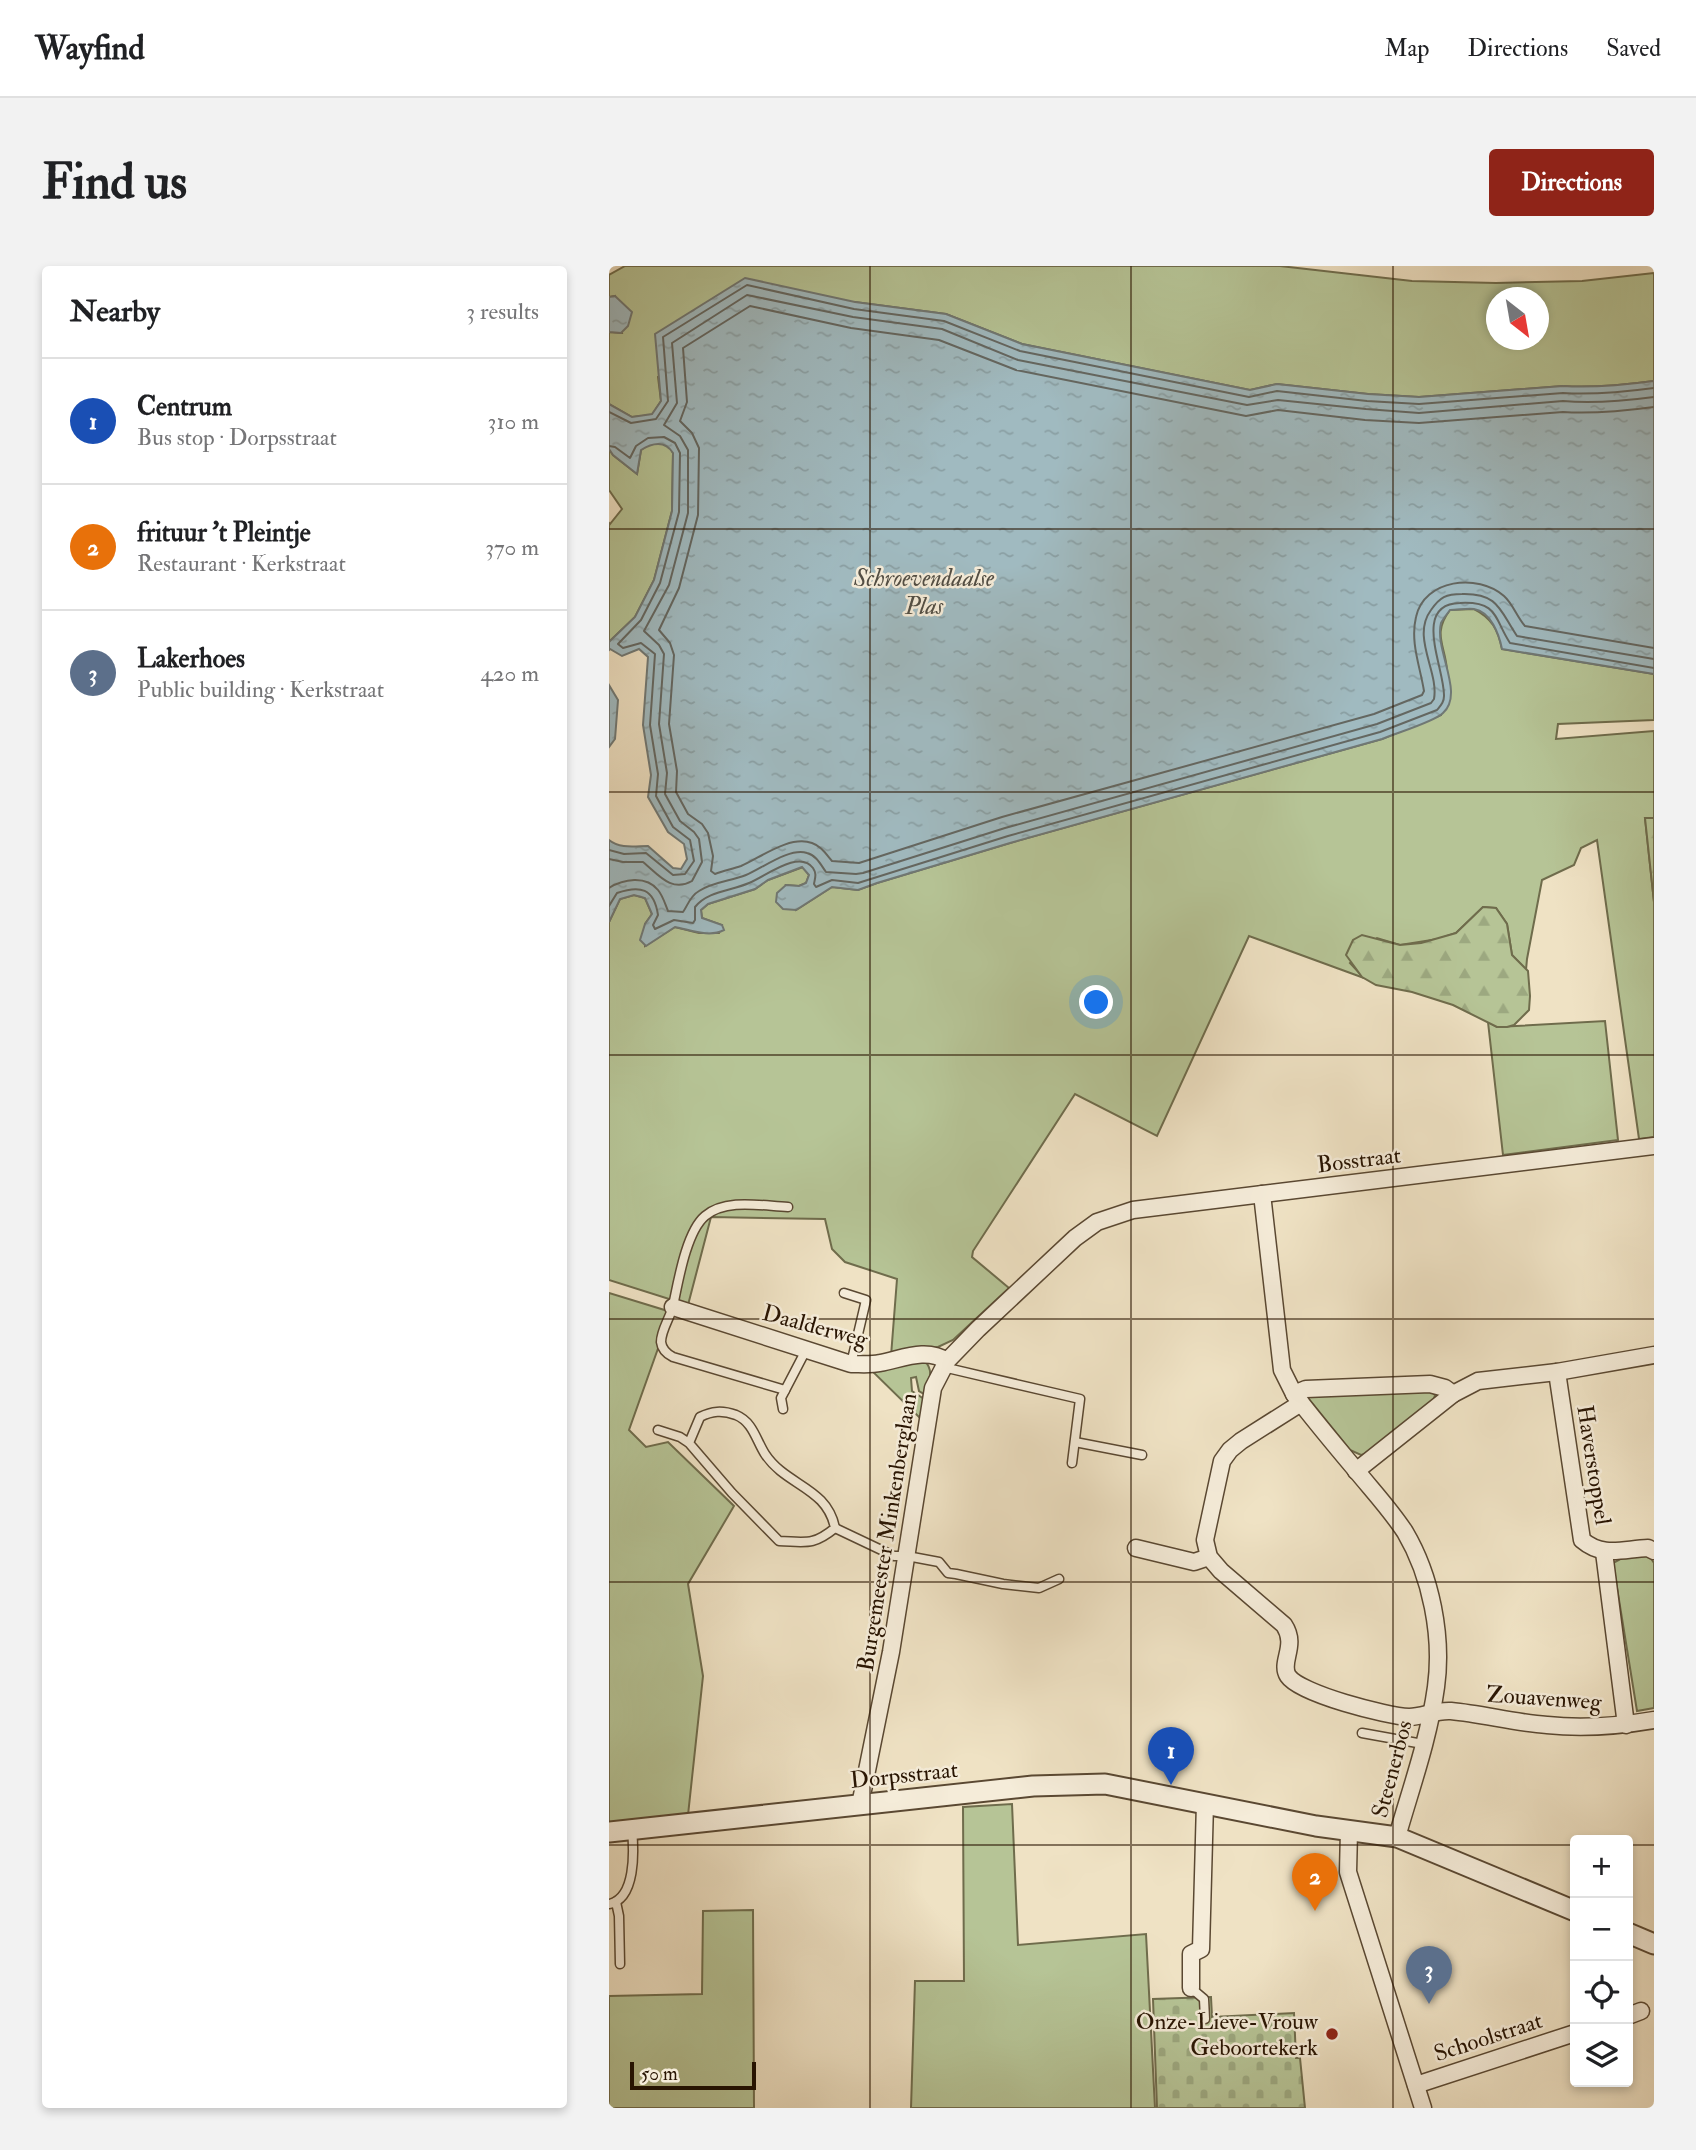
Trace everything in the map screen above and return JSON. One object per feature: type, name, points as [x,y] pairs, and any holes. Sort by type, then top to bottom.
[{"type":"street","name":"Bosstraat","points":[[1075,1238],[1097,1222],[1133,1210],[1654,1146]]},
{"type":"street","name":"Steenerbos","points":[[1262,1195],[1282,1370],[1298,1399],[1386,1505],[1405,1533],[1429,1590],[1435,1621],[1436,1685],[1398,1838]]},
{"type":"street","name":"Burgemeester Minkenberglaan","points":[[860,1805],[891,1652],[933,1388],[945,1364],[978,1329],[1075,1238]]},
{"type":"street","name":"Daalderweg","points":[[673,1307],[852,1364],[878,1364],[919,1354],[938,1355],[945,1364]]},
{"type":"street","points":[[1356,1471],[1453,1394],[1478,1381],[1557,1372],[1654,1356]]},
{"type":"street","name":"Haverstoppel","points":[[1557,1372],[1582,1540],[1593,1549],[1604,1552],[1648,1548],[1654,1550]]},
{"type":"street","points":[[1136,1548],[1194,1562],[1209,1558],[1205,1540],[1222,1461],[1230,1450],[1298,1399],[1305,1389],[1430,1384],[1445,1388],[1453,1394]]},
{"type":"street","name":"Haverstoppel","points":[[1604,1552],[1626,1725]]},
{"type":"street","name":"Zouavenweg","points":[[1209,1558],[1290,1633],[1291,1644],[1286,1668],[1294,1682],[1339,1703],[1410,1717],[1450,1711],[1546,1726],[1626,1725],[1654,1720]]},
{"type":"street","name":"Dorpsstraat","points":[[609,1832],[1033,1786],[1105,1784],[1398,1838],[1570,1908]]},
{"type":"street","points":[[1191,1988],[1191,1954],[1201,1949],[1205,1803]]},
{"type":"street","points":[[1349,1831],[1348,1872],[1423,2108]]},
{"type":"street","points":[[1633,1935],[1654,1944]]},
{"type":"street","name":"Schoolstraat","points":[[1416,2085],[1570,2035]]},
{"type":"lane","points":[[785,1390],[673,1357],[661,1346],[661,1337],[673,1307],[674,1293],[686,1251],[694,1231],[704,1217],[728,1205],[788,1207]]},
{"type":"lane","points":[[844,1293],[866,1300],[852,1364]]},
{"type":"lane","points":[[783,1409],[781,1398],[806,1350]]},
{"type":"lane","points":[[945,1364],[1080,1399],[1072,1463]]},
{"type":"lane","points":[[689,1443],[700,1417],[713,1410],[737,1416],[750,1425],[766,1456],[779,1469],[826,1504],[835,1528]]},
{"type":"lane","points":[[658,1430],[689,1443],[731,1493],[779,1541],[809,1542],[821,1539],[835,1528]]},
{"type":"lane","points":[[1075,1441],[1142,1455]]},
{"type":"lane","points":[[835,1528],[894,1556],[939,1562],[948,1573],[1039,1588],[1059,1579]]},
{"type":"lane","points":[[1362,1733],[1423,1744]]},
{"type":"lane","points":[[620,1964],[619,1916],[613,1903],[625,1892],[632,1875],[632,1830]]},
{"type":"lane","points":[[1191,1988],[1204,1999],[1205,2019]]},
{"type":"green space","points":[[625,266],[1280,266],[1412,281],[1496,283],[1582,281],[1654,273],[1654,381],[1419,397],[1277,384],[1250,390],[1022,344],[946,314],[855,302],[658,377],[661,401],[652,415],[632,417],[609,404],[609,332],[622,333],[615,296],[609,297],[609,275]]},
{"type":"green space","points":[[663,443],[670,447],[673,453],[672,511],[654,580],[635,617],[609,642],[609,523],[622,509],[609,490],[609,449],[637,474],[641,450],[650,444]]},
{"type":"green space","points":[[1474,609],[1493,625],[1502,649],[1654,674],[1654,720],[1558,724],[1556,739],[1654,731],[1654,818],[1645,818],[1654,902],[1654,1137],[1639,1139],[1597,840],[1581,848],[1574,865],[1542,880],[1526,970],[1512,955],[1507,924],[1496,908],[1483,907],[1456,933],[1438,939],[1400,945],[1377,938],[1350,963],[1364,978],[1249,936],[1157,1136],[1075,1094],[973,1251],[972,1257],[1009,1288],[953,1340],[938,1347],[891,1356],[897,1279],[845,1262],[832,1249],[825,1219],[711,1217],[688,1305],[609,1280],[609,922],[620,899],[634,895],[645,898],[652,914],[645,924],[645,946],[675,927],[699,933],[719,933],[722,925],[702,918],[701,910],[708,904],[755,889],[768,880],[803,867],[809,875],[806,883],[799,886],[786,885],[796,910],[832,887],[858,890],[1010,843],[1382,739],[1441,715],[1447,675],[1441,639],[1442,626],[1450,610]]},
{"type":"green space","points":[[1645,818],[1654,818],[1654,902]]},
{"type":"green space","points":[[1483,907],[1496,908],[1507,924],[1512,955],[1528,971],[1529,1010],[1514,1025],[1497,1027],[1453,1005],[1412,992],[1376,985],[1362,977],[1346,955],[1353,940],[1362,935],[1400,945],[1421,943],[1456,933]]},
{"type":"green space","points":[[1605,1021],[1618,1140],[1503,1155],[1488,1022],[1497,1027]]},
{"type":"green space","points":[[609,1293],[671,1312],[629,1430],[646,1447],[668,1442],[734,1506],[688,1584],[703,1676],[688,1815],[609,1823]]},
{"type":"green space","points":[[924,1360],[930,1372],[924,1394],[919,1391],[916,1377],[911,1378],[912,1391],[924,1399],[921,1419],[871,1370]]},
{"type":"green space","points":[[1428,1388],[1435,1395],[1433,1402],[1369,1453],[1361,1455],[1350,1450],[1308,1398],[1315,1392]]},
{"type":"green space","points":[[1624,1557],[1650,1557],[1654,1563],[1654,1708],[1637,1711],[1613,1563]]},
{"type":"green space","points":[[1012,1804],[1018,1945],[1146,1934],[1155,2108],[911,2108],[915,1981],[964,1981],[963,1807]]},
{"type":"green space","points":[[753,1910],[754,2108],[609,2108],[609,1996],[702,1994],[703,1911]]},
{"type":"green space","points":[[1211,1997],[1212,2017],[1294,2013],[1296,2058],[1300,2058],[1305,2108],[1157,2108],[1153,1999]]},
{"type":"water","name":"Schroevendaalse Plas","points":[[745,278],[855,302],[946,314],[1022,344],[1250,390],[1277,384],[1419,397],[1654,381],[1654,674],[1502,649],[1496,631],[1485,614],[1474,609],[1450,610],[1441,623],[1440,634],[1450,683],[1449,704],[1443,713],[1423,724],[1382,739],[1010,843],[858,890],[832,887],[796,910],[783,909],[776,902],[777,893],[786,885],[799,886],[806,883],[809,875],[802,867],[768,880],[755,889],[708,904],[701,910],[702,918],[722,925],[724,930],[706,933],[675,927],[646,946],[640,940],[645,924],[652,914],[645,898],[634,895],[620,899],[609,922],[609,840],[623,846],[648,846],[673,868],[681,869],[687,859],[684,844],[668,832],[648,797],[651,775],[643,725],[648,657],[639,649],[622,656],[609,650],[609,642],[635,617],[654,580],[672,511],[673,453],[662,444],[641,450],[637,474],[609,449],[609,404],[632,417],[652,414],[661,401],[655,334]]},
{"type":"water","points":[[615,296],[632,312],[628,326],[621,333],[609,332],[609,297]]},
{"type":"water","points":[[609,685],[618,700],[615,739],[609,747]]},
{"type":"place","name":"Centrum","points":[[1171,1785]]},
{"type":"place","name":"frituur 't Pleintje","points":[[1315,1911]]},
{"type":"place","name":"Lakerhoes","points":[[1429,2004]]},
{"type":"place","name":"Onze-Lieve-Vrouw Geboortekerk","points":[[1332,2034]]}]
